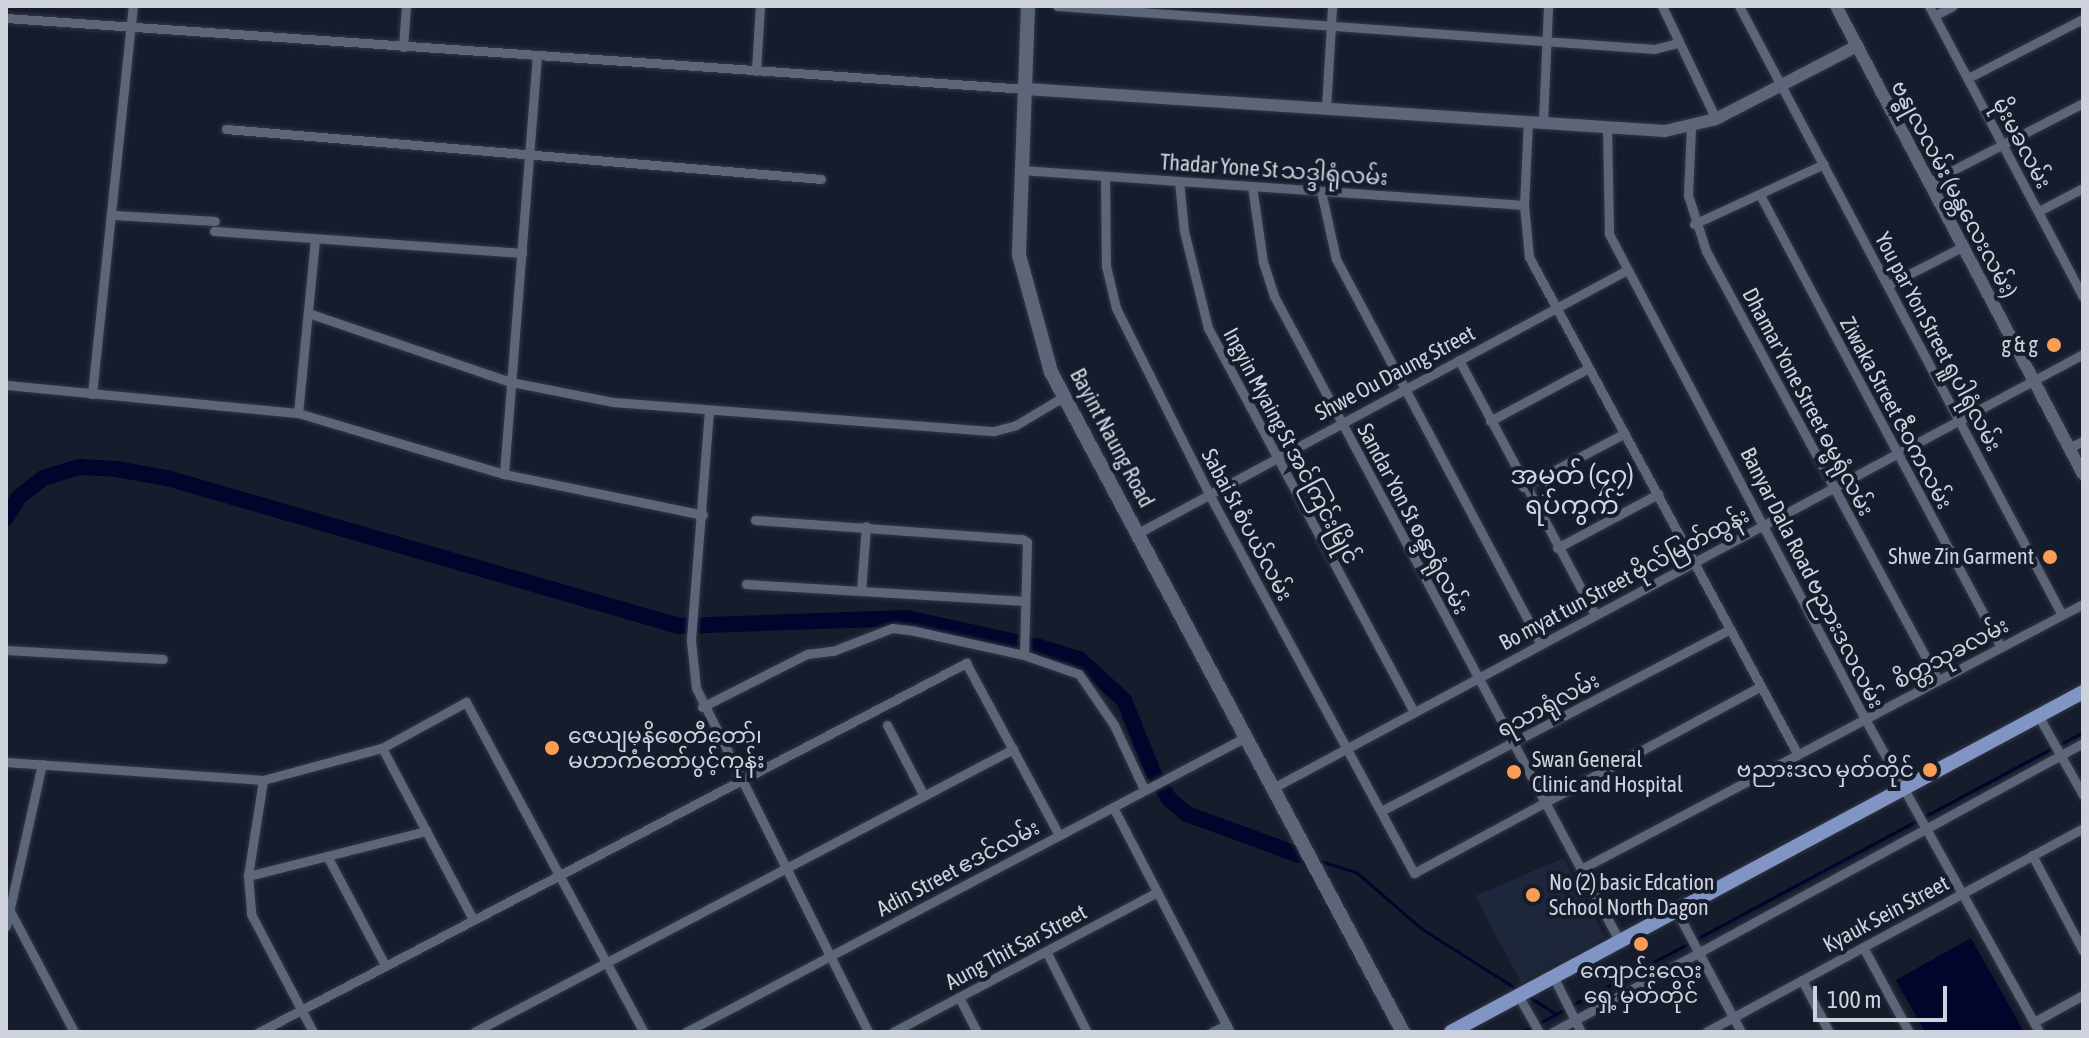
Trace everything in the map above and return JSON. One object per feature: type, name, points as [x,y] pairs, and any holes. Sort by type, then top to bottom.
[{"type":"main road","name":"Bayint Naung Road","points":[[1028,6],[1019,255],[1036,329],[1065,396],[1403,1032]]},
{"type":"main road","points":[[1451,1032],[1558,985],[1620,942],[2083,692]]},
{"type":"street","points":[[92,394],[134,29],[133,6]]},
{"type":"street","points":[[403,47],[406,6]]},
{"type":"street","points":[[756,71],[760,6]]},
{"type":"street","points":[[1057,6],[1185,10],[1254,20],[1654,49],[1678,43]]},
{"type":"street","points":[[1254,20],[1255,6]]},
{"type":"street","points":[[1326,108],[1332,6]]},
{"type":"street","points":[[1543,122],[1548,6]]},
{"type":"street","points":[[1662,6],[1716,119]]},
{"type":"street","name":"You par Yon Street ရူပါရုံလမ်း","points":[[1739,6],[2062,615]]},
{"type":"street","name":"ဗန္ဓုလလမ်း (မန္တလေးလမ်း)","points":[[1836,6],[2083,474]]},
{"type":"street","points":[[1931,11],[1953,6]]},
{"type":"street","name":"မိုးမခလမ်း","points":[[1931,11],[2083,297]]},
{"type":"street","points":[[6,18],[1026,89],[1607,126],[1691,128],[1716,119],[1857,46]]},
{"type":"street","points":[[1968,78],[2083,19]]},
{"type":"street","points":[[504,474],[537,56]]},
{"type":"street","points":[[1928,183],[2083,103]]},
{"type":"street","points":[[1528,121],[1525,246],[1797,753]]},
{"type":"street","name":"Banyar Dala Road ဗညားဒလလမ်း","points":[[1607,126],[1609,234],[1765,524],[1865,719],[2039,1032]]},
{"type":"street","name":"Dhamar Yone Street ဓမ္မရုံလမ်း","points":[[1691,128],[1688,195],[1694,224],[1938,680]]},
{"type":"street","points":[[226,129],[529,158],[821,179]]},
{"type":"street","points":[[1694,224],[1824,164]]},
{"type":"street","name":"Thadar Yone St သဒ္ဒါရုံလမ်း","points":[[1022,170],[1524,205]]},
{"type":"street","name":"Sabai St စံပယ်လမ်း","points":[[1105,176],[1106,266],[1116,308],[1209,494],[1414,873],[1547,804]]},
{"type":"street","name":"Ingyin Myaing St အင်ကြင်းမြိုင်","points":[[1179,181],[1184,231],[1208,328],[1414,712]]},
{"type":"street","name":"Sandar Yon St စန္ဒာရုံလမ်း","points":[[1252,186],[1263,262],[1274,296],[1620,942]]},
{"type":"street","points":[[2039,211],[2083,188]]},
{"type":"street","points":[[1321,191],[1336,259],[1541,644]]},
{"type":"street","name":"Ziwaka Street ဇီဝကလမ်း","points":[[1760,195],[2001,647]]},
{"type":"street","points":[[114,215],[315,239],[522,253]]},
{"type":"street","points":[[298,413],[315,239]]},
{"type":"street","points":[[1888,285],[1962,247]]},
{"type":"street","name":"Shwe Ou Daung Street","points":[[1138,533],[1627,270]]},
{"type":"street","points":[[2072,276],[2083,270]]},
{"type":"street","points":[[308,313],[511,382],[613,402],[994,431],[1016,425],[1065,396]]},
{"type":"street","name":"Bo myat tun Street ဗိုလ်မြတ်ထွန်း","points":[[1273,788],[2083,354]]},
{"type":"street","points":[[1459,360],[1523,487],[1595,615]]},
{"type":"street","points":[[1490,421],[1589,368]]},
{"type":"street","points":[[6,385],[298,413],[504,474],[703,515]]},
{"type":"street","points":[[709,410],[696,615],[691,641],[702,707],[868,1032]]},
{"type":"street","points":[[1523,487],[1625,433]]},
{"type":"street","points":[[2069,448],[2083,441]]},
{"type":"street","points":[[1557,548],[1658,494]]},
{"type":"street","points":[[755,520],[1022,539],[1027,542],[1023,650]]},
{"type":"street","points":[[861,591],[866,526]]},
{"type":"street","points":[[746,584],[1024,601]]},
{"type":"street","name":"စိတ္တသုခလမ်း","points":[[1581,869],[2083,604]]},
{"type":"street","points":[[702,707],[807,654],[833,651],[892,628],[1023,650],[1079,674],[1091,687],[1148,786]]},
{"type":"street","name":"ရသာရုံလမ်း","points":[[1381,811],[1730,629]]},
{"type":"street","points":[[6,650],[163,659]]},
{"type":"street","points":[[259,1032],[966,663],[1059,835]]},
{"type":"street","points":[[1547,804],[1761,686]]},
{"type":"street","points":[[6,762],[263,780],[382,748],[466,702],[644,1032]]},
{"type":"street","points":[[2039,717],[2083,795]]},
{"type":"street","points":[[887,725],[924,796]]},
{"type":"street","name":"Adin Street ဧဒင်လမ်း","points":[[686,1032],[1246,737]]},
{"type":"street","points":[[1553,1032],[1573,1016],[1927,830],[2060,753],[2083,743]]},
{"type":"street","points":[[382,748],[473,919]]},
{"type":"street","points":[[474,1032],[1013,749]]},
{"type":"street","points":[[6,926],[42,764]]},
{"type":"street","points":[[263,780],[248,876],[251,914],[313,1032]]},
{"type":"street","points":[[1113,807],[1228,1028],[1212,1032]]},
{"type":"street","name":"Kyauk Sein Street","points":[[1706,1032],[2083,828]]},
{"type":"street","points":[[248,876],[426,831]]},
{"type":"street","points":[[2032,855],[2083,951]]},
{"type":"street","points":[[327,856],[385,965]]},
{"type":"street","name":"Aung Thit Sar Street","points":[[893,1032],[1156,893]]},
{"type":"street","points":[[10,911],[74,1032]]},
{"type":"street","points":[[1677,912],[1741,1032]]},
{"type":"street","points":[[1863,947],[1909,1032]]},
{"type":"street","points":[[1046,951],[1087,1032]]},
{"type":"street","points":[[1802,980],[1829,1032]]},
{"type":"street","points":[[1558,985],[1581,1032]]},
{"type":"street","points":[[2034,1022],[2083,995]]},
{"type":"street","points":[[959,997],[977,1032]]},
{"type":"street","points":[[1522,1002],[1539,1032]]},
{"type":"shaded area","points":[[1564,858],[1605,937],[1521,983],[1475,896]]},
{"type":"water","points":[[1971,938],[2024,1032],[1925,1032],[1896,980]]},
{"type":"waterway","points":[[6,518],[19,497],[43,478],[80,467],[116,469],[167,478],[679,626],[907,618],[1039,647],[1079,659],[1124,700],[1153,772],[1169,799],[1187,814],[1299,855]]},
{"type":"waterway","points":[[2059,745],[2083,732]]},
{"type":"waterway","points":[[1696,939],[2052,748]]},
{"type":"waterway","points":[[1299,855],[1356,958]]},
{"type":"waterway","points":[[1318,860],[1356,872],[1422,929],[1518,990]]},
{"type":"waterway","points":[[1572,1005],[1689,943]]},
{"type":"waterway","points":[[1528,996],[1556,1014],[1566,1009]]},
{"type":"waterway","points":[[1538,1024],[1556,1014]]},
{"type":"waterway","points":[[1522,1032],[1531,1027]]},
{"type":"place","name":"g & g","points":[[2054,345]]},
{"type":"place","name":"Shwe Zin Garment","points":[[2050,557]]},
{"type":"place","name":"ဇေယျမုနိစေတီတော်၊ မဟာကံတော်ပွင့်ကုန်း","points":[[552,748]]},
{"type":"place","name":"ဗညားဒလ မှတ်တိုင်","points":[[1930,770]]},
{"type":"place","name":"Swan General Clinic and Hospital","points":[[1514,772]]},
{"type":"place","name":"No (2) basic Edcation School North Dagon","points":[[1533,895]]},
{"type":"place","name":"ကျောင်းလေး ရှေ့ မှတ်တိုင်","points":[[1641,944]]},
{"type":"district","name":"အမှတ် (၄၇) ရပ်ကွက်","points":[[1572,491]]}]
